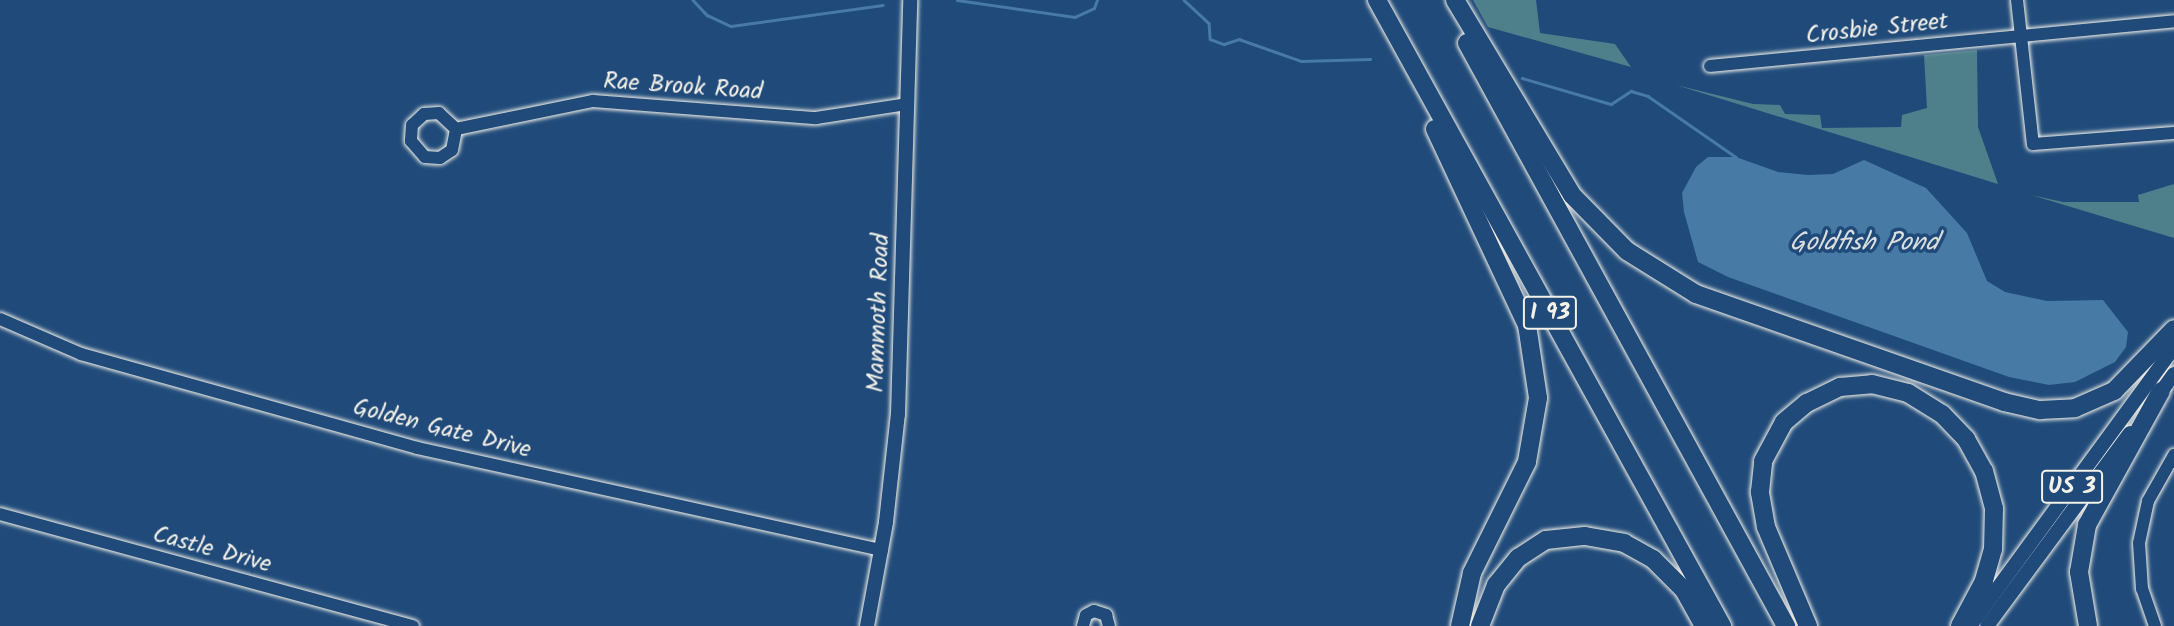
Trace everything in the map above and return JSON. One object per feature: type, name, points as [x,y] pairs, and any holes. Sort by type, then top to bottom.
[{"type":"highway","name":"I 93","points":[[1377,0],[1722,626]]},
{"type":"highway","name":"I 93","points":[[1444,0],[1786,626]]},
{"type":"highway","points":[[1455,0],[1572,195],[1627,251],[1696,293],[2004,402],[2040,410],[2075,408],[2114,391],[2174,329]]},
{"type":"highway","points":[[1418,75],[1435,128],[1515,294],[1534,349],[1537,374],[1537,419],[1527,462],[1472,573],[1460,626]]},
{"type":"highway","points":[[1808,626],[1766,527],[1760,492],[1763,461],[1784,422],[1807,402],[1840,387],[1872,384],[1908,393],[1942,414],[1966,439],[1984,471],[1994,509],[1993,549],[1984,581],[1960,626]]},
{"type":"highway","points":[[2088,626],[2079,572],[2087,525],[2161,391]]},
{"type":"highway","points":[[1480,626],[1496,585],[1518,558],[1546,540],[1585,536],[1624,543],[1653,559],[1684,590],[1704,626]]},
{"type":"main road","name":"Mammoth Road","points":[[867,626],[882,550],[902,354],[910,0]]},
{"type":"main road","name":"US 3","points":[[1970,626],[2174,347]]},
{"type":"main road","name":"US 3","points":[[1987,626],[2174,374]]},
{"type":"street","points":[[2017,0],[2028,134],[2033,144],[2174,133]]},
{"type":"street","name":"Crosbie Street","points":[[1710,66],[2174,21]]},
{"type":"street","name":"Rae Brook Road","points":[[456,129],[593,101],[816,118],[908,104]]},
{"type":"street","name":"Golden Gate Drive","points":[[0,318],[81,354],[417,448],[882,550]]},
{"type":"street","points":[[2155,626],[2142,589],[2139,543],[2144,512],[2160,477],[2174,455]]},
{"type":"street","points":[[2160,477],[2174,482]]},
{"type":"street","name":"Castle Drive","points":[[0,514],[413,626]]},
{"type":"street","points":[[1083,626],[1086,615],[1094,611],[1106,615],[1109,626]]},
{"type":"green space","points":[[1473,0],[1536,0],[1540,33],[1615,44],[1631,67],[1488,27]]},
{"type":"green space","points":[[1977,50],[1978,127],[1998,184],[1676,85],[1753,104],[1780,105],[1785,114],[1820,115],[1822,128],[1901,127],[1902,115],[1927,108],[1924,55]]},
{"type":"green space","points":[[2174,184],[2174,238],[2031,195],[2063,202],[2139,202],[2138,195]]},
{"type":"water","name":"Goldfish Pond","points":[[1708,157],[1736,157],[1778,172],[1808,175],[1833,174],[1864,160],[1926,188],[1967,233],[1987,281],[2005,292],[2047,301],[2103,300],[2128,332],[2126,347],[2115,362],[2075,382],[2049,385],[2009,377],[1728,277],[1698,262],[1684,212],[1682,193],[1696,167]]},
{"type":"waterway","points":[[693,0],[707,15],[731,26],[883,5]]},
{"type":"waterway","points":[[957,0],[1075,17],[1094,8],[1097,0]]},
{"type":"waterway","points":[[1184,0],[1209,23],[1210,39],[1224,44],[1239,39],[1301,61],[1370,59]]},
{"type":"waterway","points":[[1522,78],[1611,104],[1631,91],[1648,96],[1736,157]]}]
